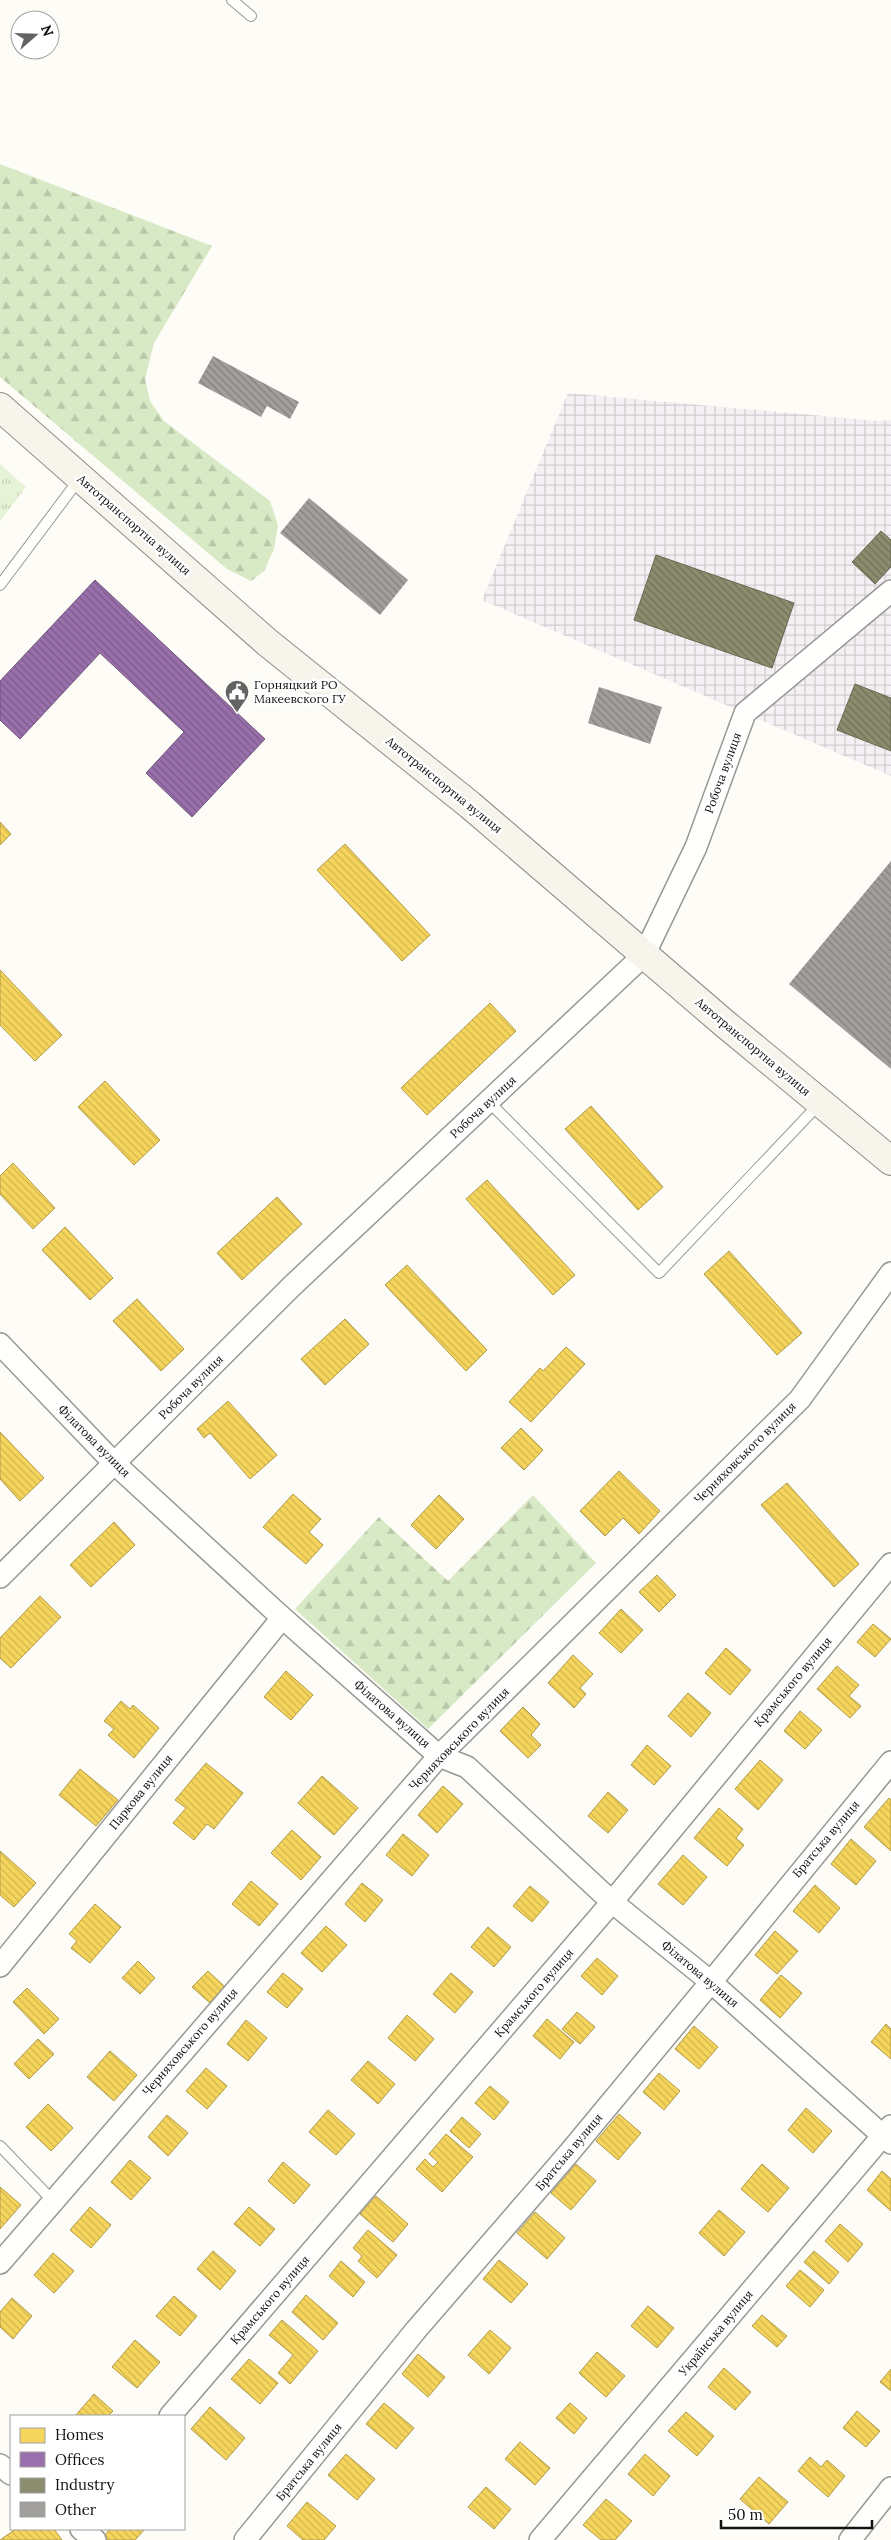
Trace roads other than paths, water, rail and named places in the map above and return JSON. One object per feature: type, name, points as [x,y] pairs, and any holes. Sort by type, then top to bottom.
[{"type":"main road","name":"Автотранспортна вулиця","points":[[0,407],[268,643],[470,806],[891,1161]]},
{"type":"street","name":"Робоча вулиця","points":[[0,1577],[292,1286],[644,954],[696,847],[745,713],[891,591]]},
{"type":"street","name":"Черняховського вулиця","points":[[0,2263],[439,1756],[800,1399],[891,1273]]},
{"type":"street","name":"Філатова вулиця","points":[[0,1344],[114,1463],[282,1618],[439,1756],[467,1767],[612,1902],[711,1982],[888,2135]]},
{"type":"street","name":"Крамського вулиця","points":[[171,2415],[612,1902],[891,1564]]},
{"type":"street","name":"Паркова вулиця","points":[[0,1966],[282,1618]]},
{"type":"street","name":"Братська вулиця","points":[[245,2540],[416,2330],[570,2153],[891,1762]]},
{"type":"street","name":"Українська вулиця","points":[[540,2540],[888,2135]]},
{"type":"street","points":[[0,2465],[10,2473]]},
{"type":"street","points":[[850,2540],[891,2488]]},
{"type":"street","points":[[81,2530],[95,2540]]},
{"type":"lane","points":[[232,0],[251,16]]},
{"type":"lane","points":[[0,584],[80,477]]},
{"type":"lane","points":[[489,1102],[659,1273],[820,1102]]},
{"type":"lane","points":[[0,2146],[53,2201]]},
{"type":"place","name":"Горняцкий РО Макеевского ГУ","points":[[237,713]]}]
